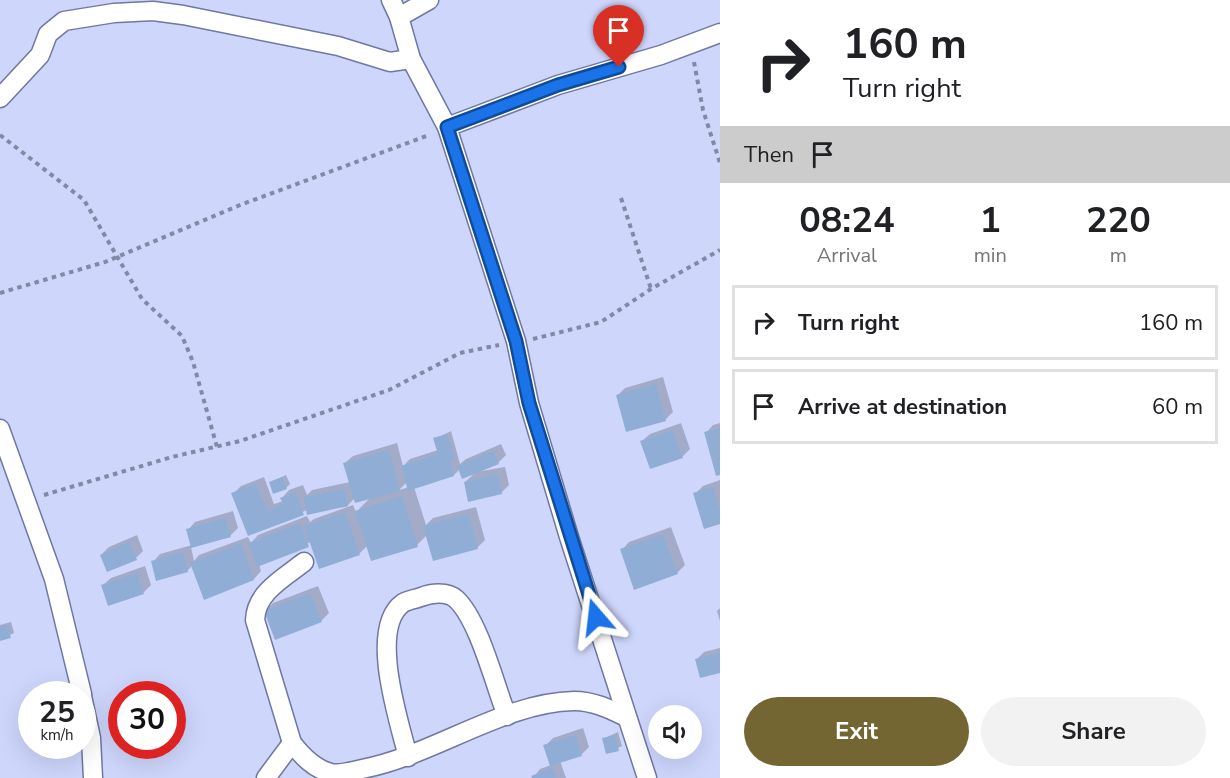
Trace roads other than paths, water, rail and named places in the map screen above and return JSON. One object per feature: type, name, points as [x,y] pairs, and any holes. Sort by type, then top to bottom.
[{"type":"street","points":[[392,0],[411,60],[447,127],[516,341],[529,403],[647,778]]},
{"type":"street","points":[[399,17],[429,0]]},
{"type":"street","points":[[0,98],[40,55],[48,34],[64,21],[114,13],[153,11],[183,15],[338,46],[390,62],[411,60]]},
{"type":"street","points":[[447,127],[558,85],[690,45],[720,33]]},
{"type":"street","points":[[0,429],[54,579],[79,681]]},
{"type":"street","points":[[304,562],[263,596],[255,610],[255,620],[292,743],[305,759],[330,773],[374,767],[408,757],[507,716],[574,701],[604,706],[626,717]]},
{"type":"street","points":[[408,757],[390,681],[386,636],[391,619],[403,603],[426,595],[443,594],[454,598],[472,622],[507,716]]},
{"type":"street","points":[[266,778],[292,743]]},
{"type":"street","points":[[92,759],[93,778]]}]
